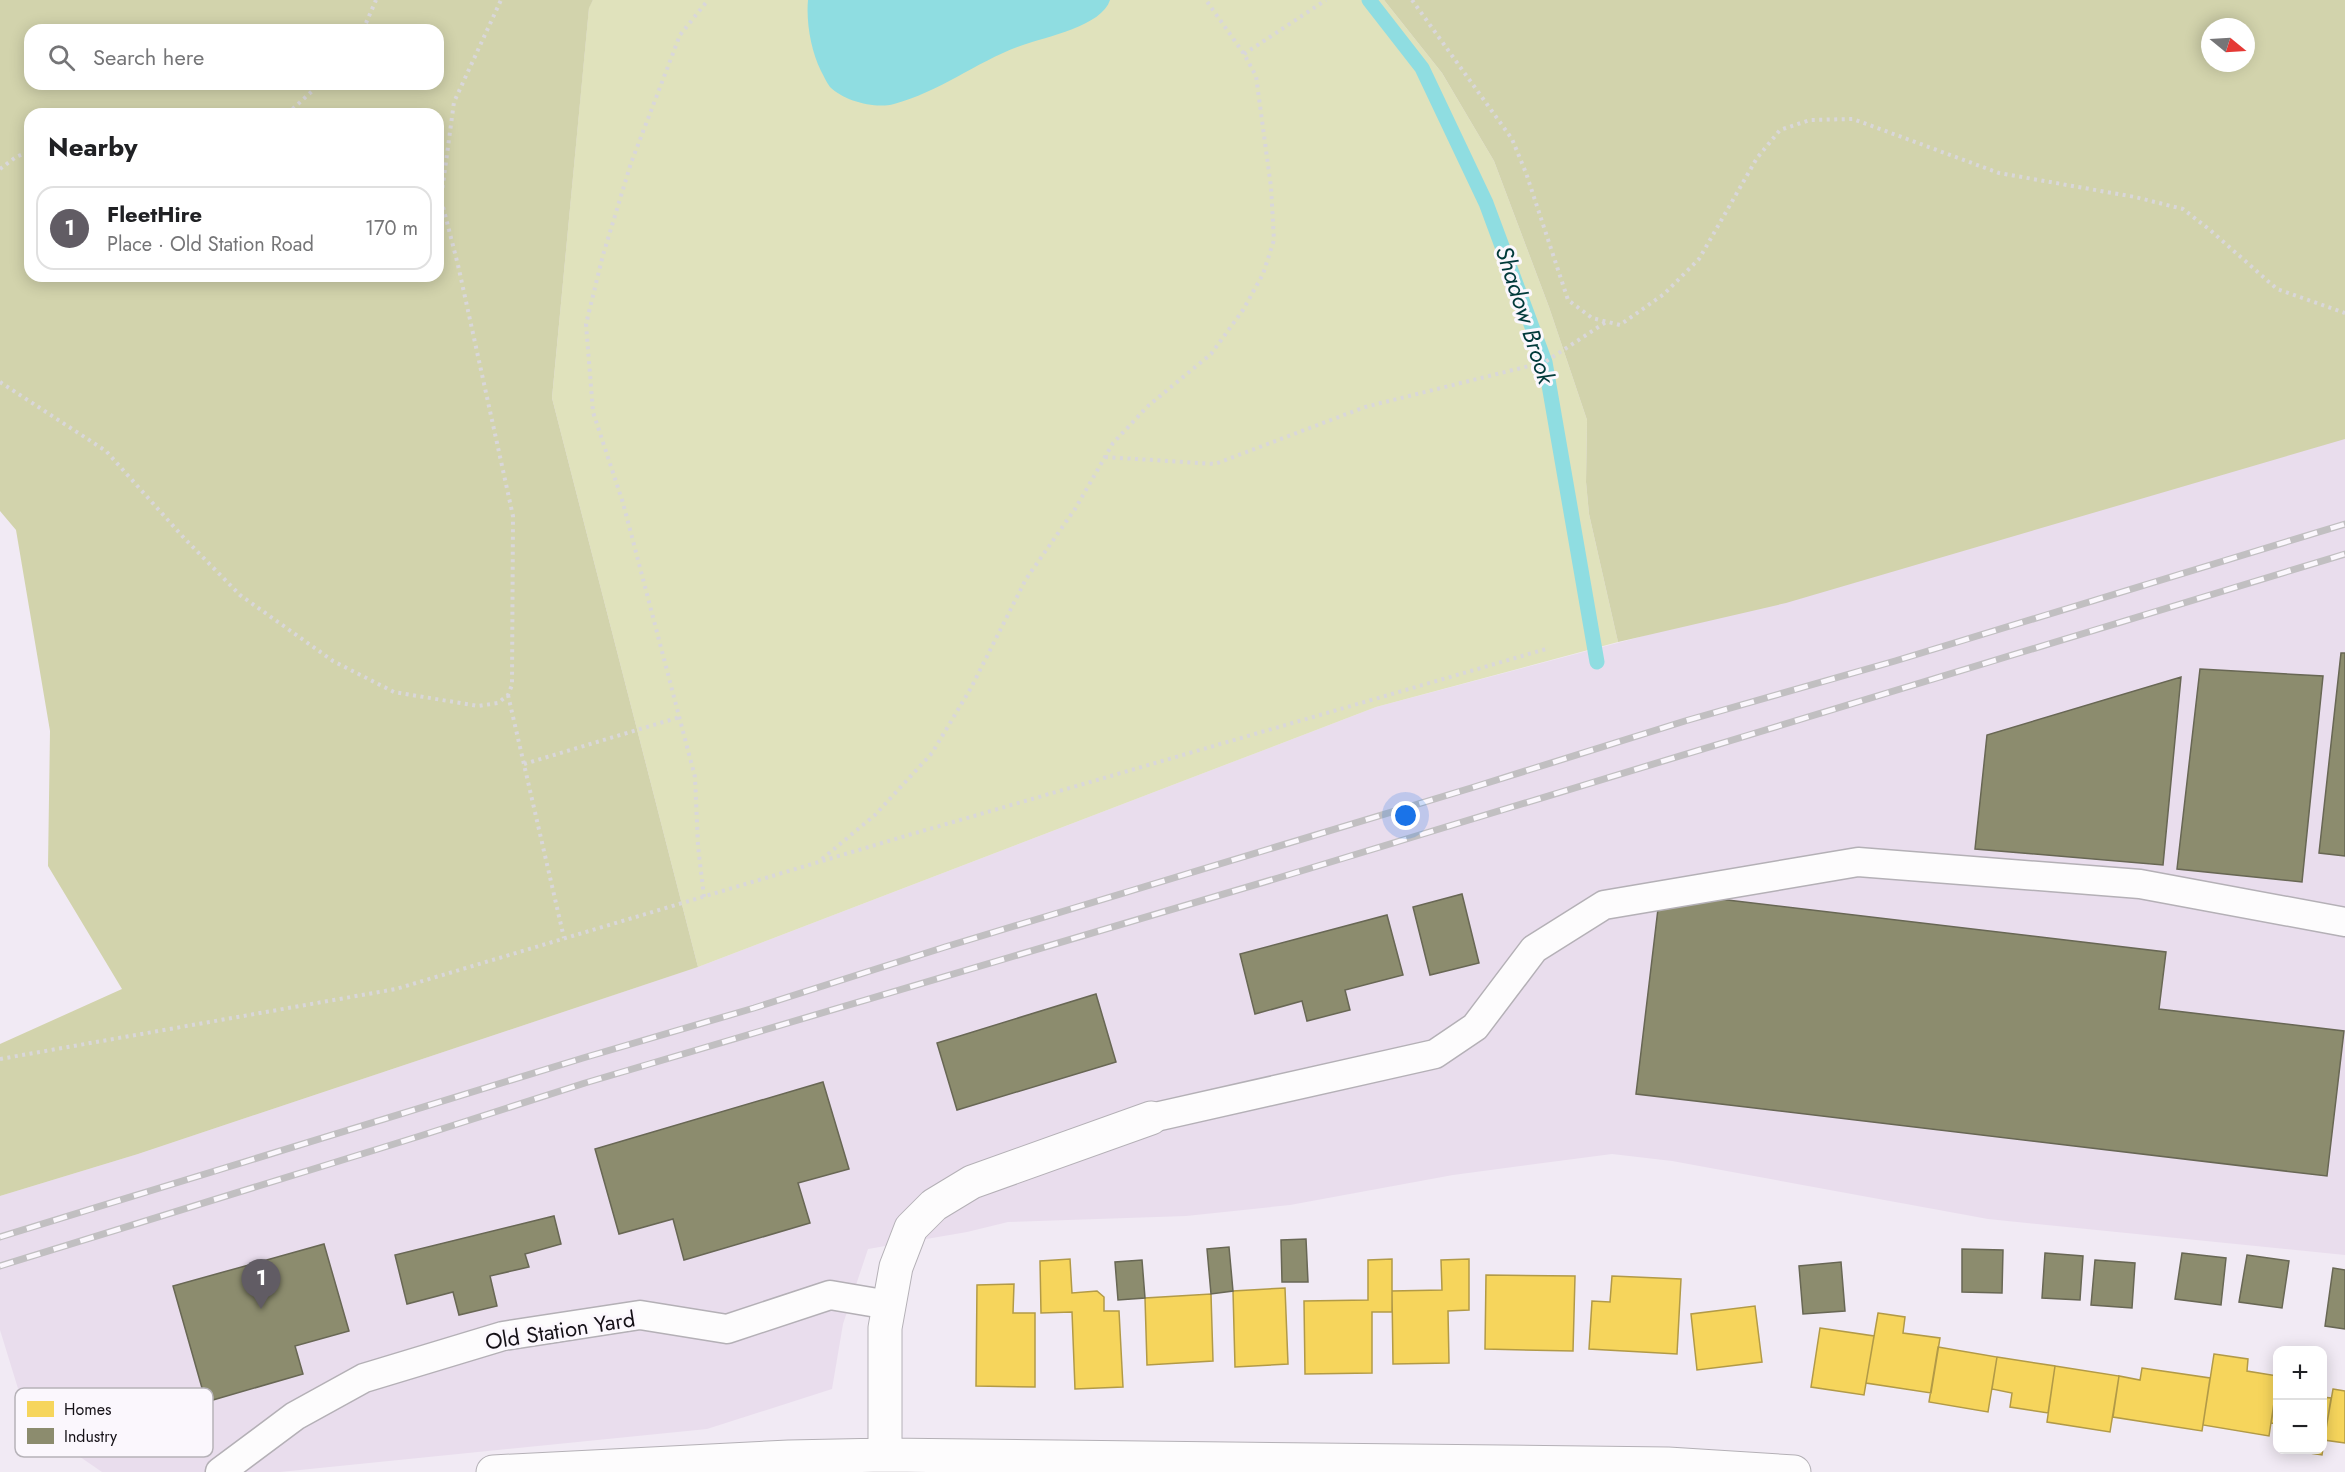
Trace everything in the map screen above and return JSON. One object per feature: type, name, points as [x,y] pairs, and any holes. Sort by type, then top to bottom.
[{"type":"street","points":[[885,1455],[885,1328],[896,1267],[911,1228],[934,1205],[972,1182],[1151,1118]]},
{"type":"street","points":[[493,1472],[789,1457],[885,1455],[1668,1464],[1794,1472]]},
{"type":"lane","points":[[1151,1118],[1435,1054],[1475,1027],[1534,949],[1604,905],[1858,862],[2140,884],[2345,922]]},
{"type":"lane","name":"Old Station Yard","points":[[220,1472],[295,1416],[364,1378],[503,1336],[640,1316],[727,1329],[830,1295],[889,1305]]},
{"type":"path","points":[[365,24],[375,0]]},
{"type":"path","points":[[444,177],[454,102],[501,0]]},
{"type":"path","points":[[704,897],[698,846],[695,777],[623,503],[592,412],[586,324],[603,255],[631,163],[680,35],[708,0]]},
{"type":"path","points":[[819,862],[875,815],[932,753],[971,688],[1026,579],[1075,508],[1113,443],[1148,406],[1211,354],[1243,310],[1263,274],[1274,240],[1271,187],[1256,75],[1206,0]]},
{"type":"path","points":[[1244,54],[1326,0]]},
{"type":"path","points":[[1412,0],[1512,139],[1526,173],[1568,300],[1592,318],[1620,325],[1664,294],[1699,259],[1757,158],[1780,130],[1810,120],[1853,119],[1999,173],[2135,197],[2183,209],[2277,289],[2345,313]]},
{"type":"path","points":[[294,108],[313,90]]},
{"type":"path","points":[[0,169],[24,154]]},
{"type":"path","points":[[0,382],[106,451],[184,538],[240,595],[333,661],[394,692],[478,706],[498,703],[508,695],[512,686],[513,516],[444,211]]},
{"type":"path","points":[[1106,457],[1215,464],[1365,407],[1545,362],[1606,322]]},
{"type":"path","points":[[0,1059],[396,989],[819,862],[1546,649]]},
{"type":"path","points":[[508,695],[564,938]]},
{"type":"path","points":[[524,764],[680,717]]},
{"type":"shaded area","points":[[2345,430],[2345,1255],[1988,1219],[1672,1161],[1612,1154],[1453,1175],[1290,1205],[1186,1216],[1008,1222],[967,1232],[868,1249],[843,1324],[832,1389],[707,1429],[280,1472],[102,1472],[80,1457],[213,1457],[213,1388],[18,1388],[0,1330],[0,1196],[138,1154],[698,967],[1376,707],[1636,638]]},
{"type":"green space","points":[[0,0],[593,0],[589,8],[552,398],[698,967],[138,1154],[0,1196],[0,1044],[122,989],[48,866],[50,731],[16,530],[0,511]]},
{"type":"green space","points":[[593,0],[1384,0],[1442,73],[1494,161],[1549,307],[1587,420],[1586,482],[1589,514],[1618,642],[1376,707],[698,967],[552,398],[589,7]]},
{"type":"green space","points":[[1384,0],[2345,0],[2345,439],[1786,603],[1618,642],[1589,514],[1586,482],[1587,420],[1549,307],[1494,161],[1442,73]]},
{"type":"water","points":[[808,0],[1110,0],[1105,9],[1085,24],[1007,51],[911,99],[894,104],[869,105],[843,96],[829,85],[817,63],[812,46]]},
{"type":"building: Homes","points":[[1070,1259],[1072,1293],[1097,1291],[1104,1297],[1104,1311],[1119,1311],[1123,1387],[1075,1389],[1072,1312],[1041,1313],[1040,1261]]},
{"type":"building: Homes","points":[[1392,1259],[1392,1312],[1372,1312],[1372,1373],[1305,1374],[1304,1301],[1368,1300],[1368,1260]]},
{"type":"building: Homes","points":[[1469,1259],[1469,1310],[1448,1311],[1449,1363],[1393,1364],[1392,1291],[1442,1290],[1441,1260]]},
{"type":"building: Homes","points":[[1486,1275],[1575,1276],[1573,1351],[1485,1349]]},
{"type":"building: Homes","points":[[1612,1276],[1681,1279],[1677,1354],[1589,1349],[1592,1301],[1610,1302]]},
{"type":"building: Homes","points":[[1014,1284],[1013,1313],[1035,1313],[1035,1387],[976,1386],[977,1285]]},
{"type":"building: Homes","points":[[1285,1288],[1288,1364],[1235,1367],[1233,1291]]},
{"type":"building: Homes","points":[[1211,1294],[1213,1361],[1147,1365],[1145,1298]]},
{"type":"building: Homes","points":[[1755,1306],[1762,1362],[1697,1370],[1691,1314]]},
{"type":"building: Homes","points":[[1878,1313],[1905,1317],[1903,1333],[1940,1338],[1931,1393],[1866,1383]]},
{"type":"building: Homes","points":[[1820,1328],[1874,1336],[1864,1395],[1811,1387]]},
{"type":"building: Homes","points":[[1938,1347],[1997,1357],[1988,1412],[1929,1402]]},
{"type":"building: Homes","points":[[2214,1354],[2248,1359],[2247,1371],[2273,1375],[2273,1409],[2269,1436],[2203,1425]]},
{"type":"building: Homes","points":[[1997,1357],[2055,1366],[2048,1413],[2010,1407],[2012,1393],[1992,1389]]},
{"type":"building: Homes","points":[[2055,1366],[2119,1376],[2110,1432],[2047,1422]]},
{"type":"building: Homes","points":[[2142,1368],[2210,1378],[2202,1431],[2113,1417],[2119,1376],[2140,1380]]},
{"type":"building: Homes","points":[[2333,1389],[2345,1391],[2345,1443],[2327,1440],[2327,1423]]},
{"type":"building: Homes","points":[[2327,1398],[2331,1398],[2327,1423]]},
{"type":"building: Industry","points":[[2341,653],[2345,653],[2345,856],[2319,853]]},
{"type":"building: Industry","points":[[2200,669],[2323,676],[2302,882],[2177,869]]},
{"type":"building: Industry","points":[[2181,677],[2163,865],[1975,849],[1987,735]]},
{"type":"building: Industry","points":[[1660,892],[2166,952],[2159,1009],[2344,1031],[2327,1176],[1636,1094]]},
{"type":"building: Industry","points":[[1462,894],[1479,963],[1430,975],[1413,907]]},
{"type":"building: Industry","points":[[1387,915],[1403,975],[1345,990],[1350,1010],[1307,1021],[1302,1001],[1255,1014],[1240,954]]},
{"type":"building: Industry","points":[[1096,994],[1116,1062],[957,1110],[937,1043]]},
{"type":"building: Industry","points":[[823,1082],[849,1169],[798,1183],[810,1223],[684,1260],[673,1219],[619,1234],[595,1149]]},
{"type":"building: Industry","points":[[554,1216],[561,1244],[525,1254],[529,1267],[490,1276],[497,1306],[459,1315],[453,1292],[407,1304],[395,1255]]},
{"type":"building: Industry","points":[[1306,1239],[1308,1282],[1282,1282],[1281,1240]]},
{"type":"building: Industry","points":[[324,1244],[349,1331],[295,1346],[303,1374],[213,1400],[213,1388],[202,1388],[173,1286]]},
{"type":"building: Industry","points":[[1229,1247],[1233,1291],[1211,1294],[1207,1249]]},
{"type":"building: Industry","points":[[1962,1249],[2003,1250],[2002,1293],[1962,1292]]},
{"type":"building: Industry","points":[[2045,1253],[2083,1256],[2080,1300],[2042,1298]]},
{"type":"building: Industry","points":[[2182,1253],[2226,1258],[2221,1305],[2175,1299]]},
{"type":"building: Industry","points":[[2247,1255],[2289,1261],[2282,1308],[2239,1302]]},
{"type":"building: Industry","points":[[1142,1260],[1145,1298],[1118,1300],[1115,1262]]},
{"type":"building: Industry","points":[[2095,1260],[2135,1263],[2132,1308],[2091,1305]]},
{"type":"building: Industry","points":[[1841,1262],[1845,1311],[1803,1314],[1799,1266]]},
{"type":"building: Industry","points":[[2333,1268],[2345,1270],[2345,1329],[2325,1326]]},
{"type":"waterway","name":"Shadow Brook","points":[[1369,0],[1422,68],[1486,203],[1545,362],[1597,662]]},
{"type":"railway","points":[[0,1237],[583,1058],[754,1008],[945,947],[1685,721],[1895,661],[2345,524]]},
{"type":"railway","points":[[0,1266],[585,1083],[1278,878],[2345,554]]},
{"type":"place","name":"FleetHire","points":[[261,1309]]}]
